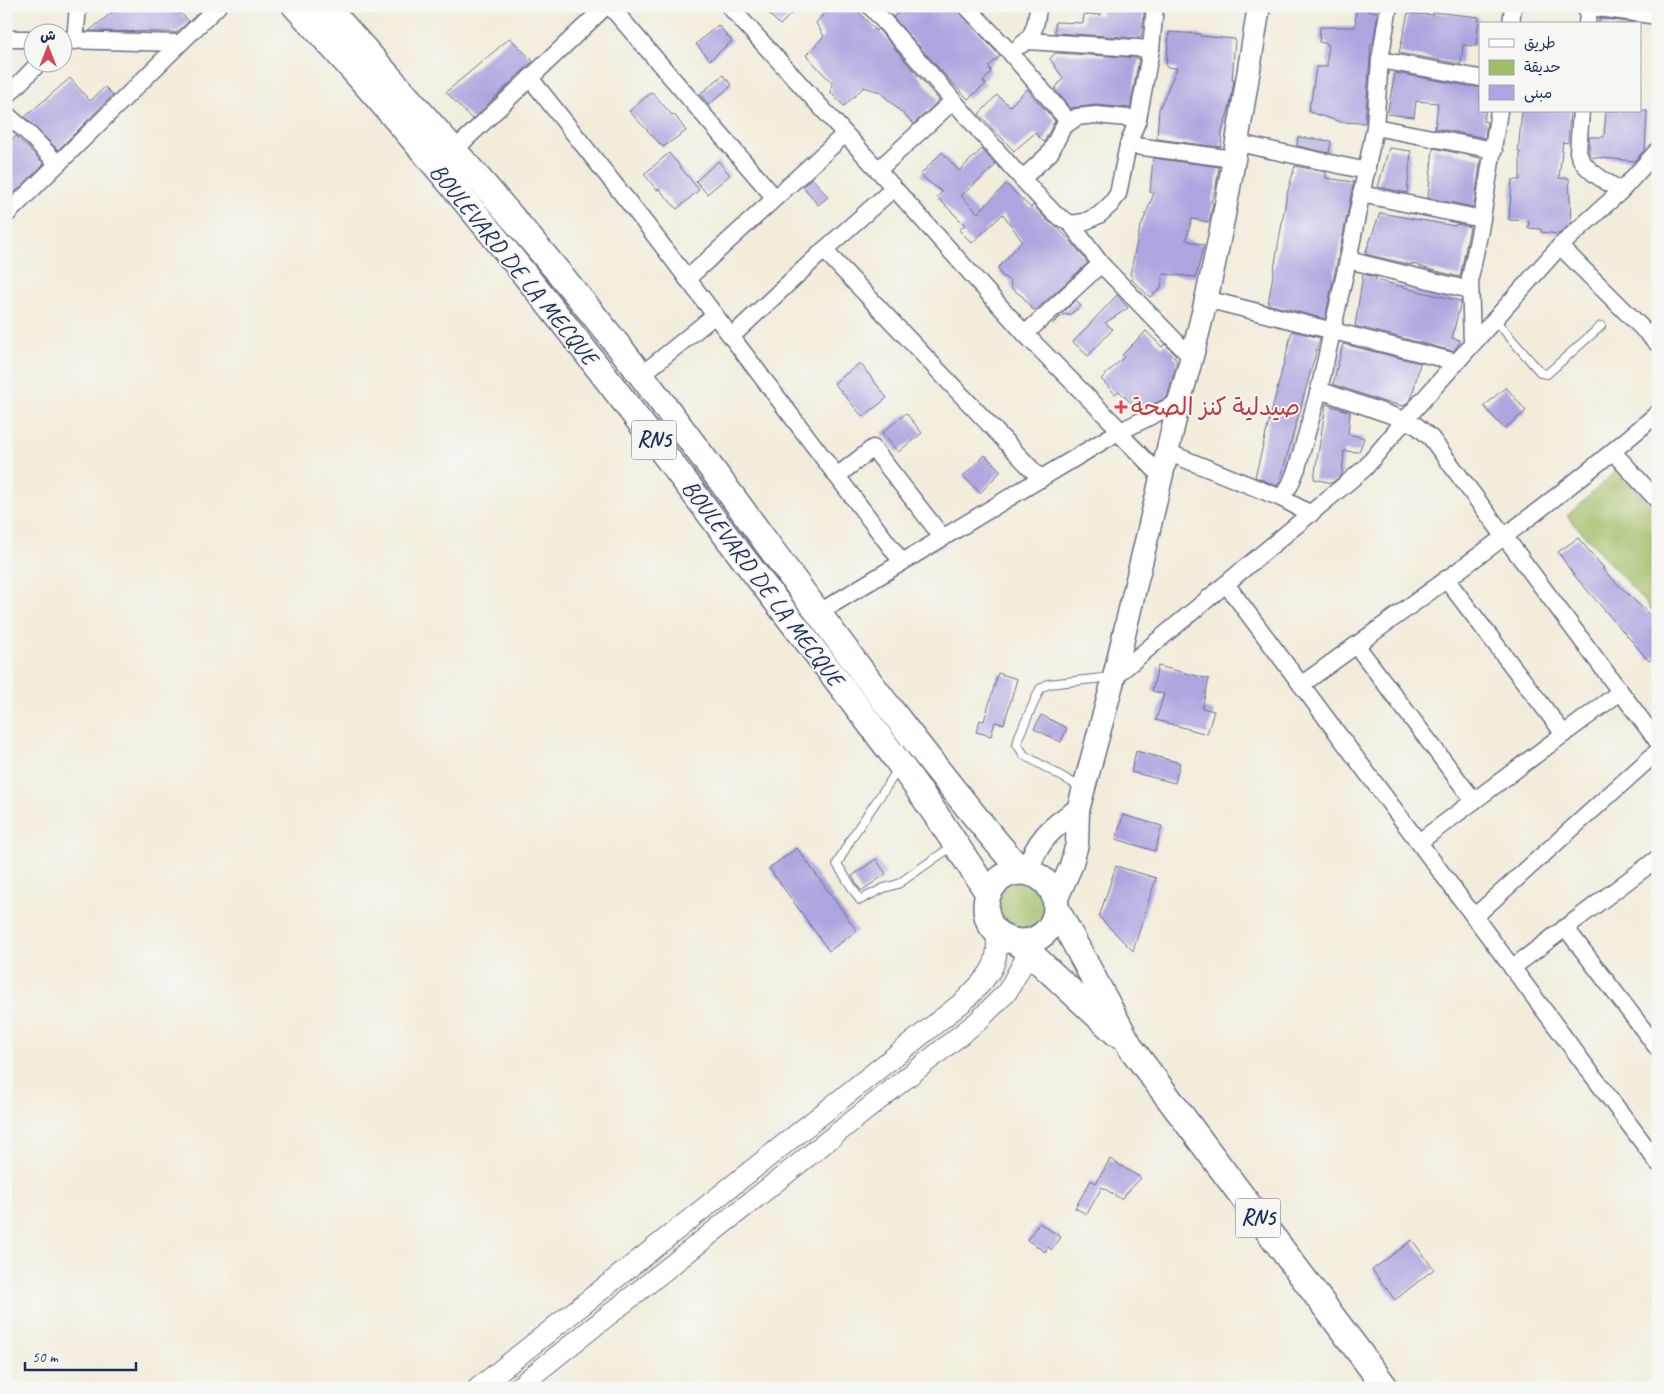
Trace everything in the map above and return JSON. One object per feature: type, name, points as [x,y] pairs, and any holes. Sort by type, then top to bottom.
[{"type":"main road","name":"BOULEVARD DE LA MECQUE","points":[[295,6],[436,167],[637,417],[901,765],[988,893]]},
{"type":"main road","name":"BOULEVARD DE LA MECQUE","points":[[326,6],[502,204],[640,376],[874,688],[972,813],[1024,871],[1037,875],[1046,881],[1053,890],[1056,905],[1132,1048]]},
{"type":"main road","points":[[1019,941],[1046,932],[1053,923],[1056,905],[1078,844],[1081,800],[1114,677],[1179,402],[1192,358],[1215,263],[1236,151],[1259,6]]},
{"type":"main road","points":[[988,893],[1002,877],[1024,871],[1038,844],[1081,800]]},
{"type":"main road","name":"RN5","points":[[988,893],[986,914],[990,924],[1019,941],[1132,1048],[1386,1388]]},
{"type":"street","points":[[72,29],[78,6]]},
{"type":"street","points":[[6,215],[218,6]]},
{"type":"street","points":[[436,167],[608,6],[775,198]]},
{"type":"street","points":[[728,6],[1025,334],[1161,476]]},
{"type":"street","points":[[870,6],[996,151],[1055,214],[1071,224],[1101,264],[1192,358]]},
{"type":"street","points":[[966,6],[1009,52],[1069,122]]},
{"type":"street","points":[[1028,41],[1036,24],[1038,6]]},
{"type":"street","points":[[1071,224],[1078,224],[1098,215],[1111,204],[1118,194],[1128,145],[1138,119],[1151,49],[1154,6]]},
{"type":"street","points":[[1282,498],[1297,468],[1319,390],[1333,330],[1375,127],[1380,60],[1389,6]]},
{"type":"street","points":[[1511,22],[1513,6]]},
{"type":"street","points":[[1587,22],[1587,6],[1658,16]]},
{"type":"street","points":[[6,39],[22,40]]},
{"type":"street","points":[[72,40],[180,43]]},
{"type":"street","points":[[1009,52],[1028,41],[1151,49]]},
{"type":"street","points":[[1380,60],[1479,78]]},
{"type":"street","points":[[6,97],[30,72]]},
{"type":"street","points":[[530,78],[687,278],[902,562]]},
{"type":"street","points":[[878,170],[953,101]]},
{"type":"street","points":[[1472,343],[1470,278],[1482,219],[1499,112]]},
{"type":"street","points":[[1581,112],[1579,158],[1585,166],[1621,191]]},
{"type":"street","points":[[6,114],[27,132],[58,164]]},
{"type":"street","points":[[1022,179],[1050,153],[1063,127],[1077,117],[1138,119]]},
{"type":"street","points":[[1375,127],[1494,150]]},
{"type":"street","points":[[687,278],[845,134]]},
{"type":"street","points":[[1128,145],[1236,151],[1367,171]]},
{"type":"street","points":[[1114,677],[1365,468],[1472,343],[1495,320],[1560,246],[1621,191],[1658,150]]},
{"type":"street","points":[[731,337],[894,188]]},
{"type":"street","points":[[1361,194],[1482,219]]},
{"type":"street","points":[[1560,246],[1658,344]]},
{"type":"street","points":[[824,250],[1040,478]]},
{"type":"street","points":[[1348,260],[1470,290]]},
{"type":"street","points":[[1025,334],[1101,264]]},
{"type":"street","points":[[1206,299],[1456,362]]},
{"type":"street","points":[[640,376],[715,315]]},
{"type":"street","points":[[1319,390],[1405,420],[1424,431],[1431,438],[1658,742]]},
{"type":"street","points":[[818,613],[1040,478],[1120,432],[1179,402]]},
{"type":"street","points":[[1301,685],[1504,536],[1613,452],[1658,414]]},
{"type":"street","points":[[836,476],[873,448],[943,538]]},
{"type":"street","points":[[1167,452],[1282,498],[1311,514]]},
{"type":"street","points":[[1613,452],[1658,501]]},
{"type":"street","points":[[1446,579],[1564,734]]},
{"type":"street","points":[[1226,584],[1658,1163]]},
{"type":"street","points":[[1356,645],[1474,800]]},
{"type":"street","points":[[1419,842],[1620,692]]},
{"type":"street","points":[[1474,917],[1658,751]]},
{"type":"street","points":[[1512,968],[1658,858]]},
{"type":"street","points":[[1565,928],[1658,1049]]},
{"type":"street","points":[[478,1388],[503,1367],[964,1001],[986,977],[996,962],[998,947],[1019,941],[1007,992],[978,1021],[519,1387],[503,1367]]},
{"type":"lane","points":[[1495,320],[1541,373],[1547,374],[1601,326]]},
{"type":"lane","points":[[1081,800],[1024,755],[1017,744],[1019,736],[1040,689],[1048,684],[1114,677]]},
{"type":"lane","points":[[901,765],[852,837],[837,864],[860,900],[884,888],[898,884],[955,844]]},
{"type":"green space","points":[[1618,469],[1658,513],[1658,606],[1653,611],[1567,516]]},
{"type":"green space","points":[[1021,878],[1038,883],[1046,891],[1051,908],[1046,925],[1038,933],[1021,938],[1004,933],[996,925],[991,908],[996,891],[1004,883]]},
{"type":"building","points":[[120,6],[186,6],[180,13],[189,21],[176,33],[89,31]]},
{"type":"building","points":[[761,6],[799,6],[780,25]]},
{"type":"building","points":[[830,6],[851,6],[855,8],[876,31],[878,29],[939,100],[914,124],[880,92],[864,87],[844,106],[831,93],[832,83],[806,55],[824,36],[816,23]]},
{"type":"building","points":[[907,6],[954,6],[1000,56],[989,66],[991,72],[983,82],[986,84],[968,99],[893,17]]},
{"type":"building","points":[[1101,6],[1145,6],[1141,38],[1055,33],[1055,22],[1083,23],[1084,14],[1101,15]]},
{"type":"building","points":[[1356,9],[1378,12],[1373,44],[1371,44],[1365,123],[1341,122],[1309,112],[1316,67],[1327,67],[1328,44],[1319,42],[1320,27],[1355,27]]},
{"type":"building","points":[[1433,12],[1479,17],[1476,46],[1463,45],[1461,64],[1399,53],[1408,13],[1433,15]]},
{"type":"building","points":[[1599,18],[1626,22],[1599,22]]},
{"type":"building","points":[[718,25],[732,41],[710,60],[696,44]]},
{"type":"building","points":[[1169,32],[1235,39],[1232,80],[1234,80],[1230,105],[1222,132],[1221,147],[1157,139],[1159,109],[1177,68],[1166,67]]},
{"type":"building","points":[[510,38],[533,61],[472,119],[446,92]]},
{"type":"building","points":[[1055,53],[1139,58],[1130,108],[1097,105],[1070,108],[1055,89],[1063,78],[1050,59]]},
{"type":"building","points":[[1395,73],[1479,88],[1479,112],[1486,112],[1483,121],[1487,122],[1485,138],[1435,128],[1438,103],[1416,101],[1414,117],[1387,114]]},
{"type":"building","points":[[723,75],[732,85],[709,105],[700,94]]},
{"type":"building","points":[[70,78],[90,101],[105,87],[113,95],[58,150],[25,117]]},
{"type":"building","points":[[1027,89],[1055,121],[1044,142],[1035,133],[1014,151],[979,114],[997,95],[1010,106]]},
{"type":"building","points":[[652,92],[672,115],[674,114],[686,131],[663,147],[629,111]]},
{"type":"building","points":[[1647,111],[1645,149],[1635,161],[1592,157],[1589,154],[1589,137],[1604,137],[1606,112]]},
{"type":"building","points":[[1522,112],[1570,112],[1568,143],[1563,142],[1559,178],[1569,178],[1571,223],[1559,234],[1528,228],[1529,221],[1509,220],[1512,180],[1520,180],[1520,152],[1518,152]]},
{"type":"building","points":[[16,136],[44,164],[6,201],[6,144]]},
{"type":"building","points":[[1298,137],[1331,141],[1329,153],[1297,146]]},
{"type":"building","points":[[1389,148],[1411,151],[1407,193],[1378,187]]},
{"type":"building","points":[[1433,148],[1481,158],[1474,207],[1428,198]]},
{"type":"building","points":[[982,149],[996,165],[961,196],[978,213],[1006,184],[1031,208],[1033,205],[1048,221],[1058,228],[1088,263],[1036,310],[1032,309],[1022,296],[1012,289],[1010,281],[1001,275],[998,268],[1022,241],[1003,214],[972,243],[959,230],[965,225],[937,197],[942,192],[920,175],[942,152],[959,171]]},
{"type":"building","points":[[669,153],[699,190],[677,209],[659,189],[657,190],[644,174]]},
{"type":"building","points":[[1153,158],[1219,167],[1216,187],[1211,202],[1213,203],[1209,222],[1192,219],[1186,240],[1204,245],[1196,277],[1163,274],[1161,288],[1150,297],[1131,279],[1133,278],[1130,274],[1139,232],[1154,193],[1150,192]]},
{"type":"building","points":[[718,161],[730,175],[707,194],[696,181]]},
{"type":"building","points":[[1295,166],[1326,172],[1326,178],[1354,182],[1325,319],[1268,304],[1287,194]]},
{"type":"building","points":[[812,178],[828,197],[818,205],[803,186]]},
{"type":"building","points":[[1380,213],[1470,227],[1460,277],[1412,263],[1412,265],[1365,254]]},
{"type":"building","points":[[1363,274],[1376,277],[1376,280],[1408,289],[1461,301],[1452,338],[1460,340],[1458,345],[1453,351],[1355,326]]},
{"type":"building","points":[[1117,295],[1128,308],[1105,323],[1113,329],[1088,356],[1073,342]]},
{"type":"building","points":[[1076,300],[1081,306],[1069,315],[1064,314],[1052,324]]},
{"type":"building","points":[[1146,331],[1162,347],[1165,344],[1176,355],[1173,357],[1177,360],[1167,397],[1139,411],[1119,391],[1115,394],[1101,379],[1124,357],[1122,355]]},
{"type":"building","points":[[1292,331],[1320,338],[1277,486],[1255,477]]},
{"type":"building","points":[[1343,344],[1420,363],[1412,397],[1404,406],[1384,402],[1333,384]]},
{"type":"building","points":[[860,363],[887,398],[863,417],[834,383]]},
{"type":"building","points":[[1506,387],[1526,411],[1504,429],[1484,406]]},
{"type":"building","points":[[1326,404],[1350,412],[1348,434],[1364,438],[1359,452],[1344,451],[1342,474],[1332,483],[1314,479]]},
{"type":"building","points":[[906,413],[922,433],[898,452],[882,433]]},
{"type":"building","points":[[985,455],[1001,471],[980,493],[963,476]]},
{"type":"building","points":[[1578,538],[1604,568],[1602,569],[1658,623],[1658,654],[1649,661],[1573,574],[1558,552]]},
{"type":"building","points":[[1158,666],[1209,679],[1202,708],[1214,711],[1207,734],[1156,720],[1164,694],[1152,691]]},
{"type":"building","points":[[998,673],[1017,679],[1004,724],[995,722],[991,736],[976,732],[980,720],[984,721]]},
{"type":"building","points":[[1041,715],[1067,728],[1061,742],[1034,729]]},
{"type":"building","points":[[1136,751],[1180,763],[1175,783],[1131,772]]},
{"type":"building","points":[[1123,815],[1162,826],[1155,851],[1116,839]]},
{"type":"building","points":[[797,848],[857,931],[829,951],[769,868]]},
{"type":"building","points":[[876,859],[886,874],[861,891],[852,876]]},
{"type":"building","points":[[1116,866],[1156,878],[1133,951],[1099,917]]},
{"type":"building","points":[[1110,1159],[1141,1178],[1121,1199],[1102,1187],[1087,1214],[1075,1208],[1091,1180],[1096,1183]]},
{"type":"building","points":[[1039,1223],[1061,1237],[1052,1250],[1048,1247],[1045,1252],[1027,1240]]},
{"type":"building","points":[[1412,1240],[1434,1269],[1395,1300],[1372,1270]]},
{"type":"place","name":"صيدلية كنز الصحة","points":[[1121,407]]}]
